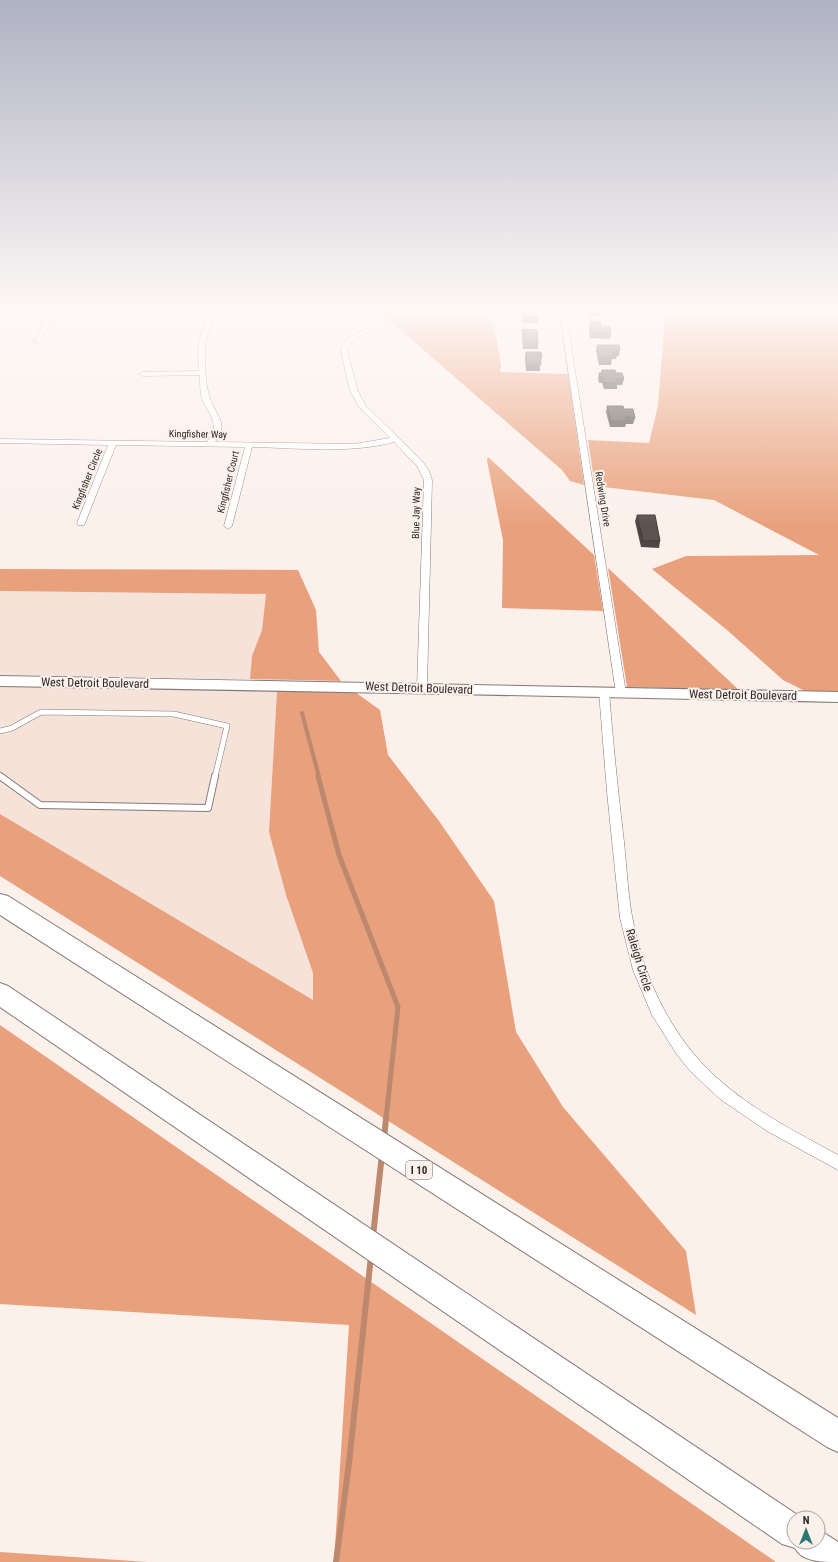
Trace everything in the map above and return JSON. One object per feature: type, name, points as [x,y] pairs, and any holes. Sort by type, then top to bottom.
[{"type":"highway","name":"I 10","points":[[0,903],[838,1436]]},
{"type":"highway","points":[[0,994],[786,1527]]},
{"type":"highway","points":[[821,1550],[838,1562]]},
{"type":"street","points":[[203,381],[205,395],[216,418],[218,428],[217,434],[209,444]]},
{"type":"street","name":"Blue Jay Way","points":[[351,381],[354,391],[363,407],[420,464],[425,471],[428,480],[422,688]]},
{"type":"street","name":"Redwing Drive","points":[[573,381],[622,693]]},
{"type":"street","name":"Kingfisher Way","points":[[0,441],[354,446],[381,444],[396,439]]},
{"type":"street","name":"Kingfisher Circle","points":[[81,523],[113,443]]},
{"type":"street","name":"Kingfisher Court","points":[[228,526],[249,445]]},
{"type":"street","name":"West Detroit Boulevard","points":[[0,681],[838,697]]},
{"type":"street","name":"Raleigh Circle","points":[[604,692],[613,800],[628,926],[635,957],[652,1001],[683,1053],[710,1082],[760,1119],[838,1162]]},
{"type":"lane","points":[[0,731],[12,728],[41,712],[174,714],[227,726],[208,808],[40,805],[0,776]]},
{"type":"shaded area","points":[[459,381],[569,381],[584,485],[570,481],[562,470]]},
{"type":"shaded area","points":[[660,381],[838,381],[838,692],[805,691],[783,680],[727,630],[652,569],[686,556],[819,555],[714,500],[595,486],[588,440],[649,443],[658,405]]},
{"type":"shaded area","points":[[488,457],[594,555],[603,611],[502,608],[503,540],[487,461]]},
{"type":"shaded area","points":[[608,568],[739,690],[627,687]]},
{"type":"shaded area","points":[[0,569],[298,570],[316,610],[319,652],[341,681],[250,679],[252,656],[262,630],[266,594],[0,591]]},
{"type":"shaded area","points":[[0,591],[266,594],[262,630],[252,656],[258,679],[277,680],[0,675]]},
{"type":"shaded area","points":[[0,686],[277,691],[269,832],[286,895],[313,973],[313,1000],[0,814]]},
{"type":"shaded area","points":[[277,691],[355,692],[380,710],[388,755],[439,821],[494,901],[516,1032],[563,1107],[686,1251],[696,1315],[0,876],[0,814],[313,1000],[313,973],[286,895],[269,832]]},
{"type":"shaded area","points":[[0,1025],[776,1562],[334,1562],[349,1325],[0,1304]]},
{"type":"shaded area","points":[[0,1552],[148,1562],[0,1562]]},
{"type":"building","points":[[604,381],[617,381],[618,383],[605,383]]},
{"type":"building","points":[[607,406],[623,406],[624,409],[633,409],[635,418],[626,417],[626,421],[611,421]]},
{"type":"building","points":[[637,515],[655,515],[660,541],[643,541]]},
{"type":"waterway","points":[[302,713],[319,777]]},
{"type":"waterway","points":[[318,776],[339,855],[398,1007],[386,1119]]},
{"type":"waterway","points":[[384,1139],[386,1118]]},
{"type":"waterway","points":[[373,1236],[382,1154]]},
{"type":"waterway","points":[[336,1562],[349,1463],[371,1256]]}]
